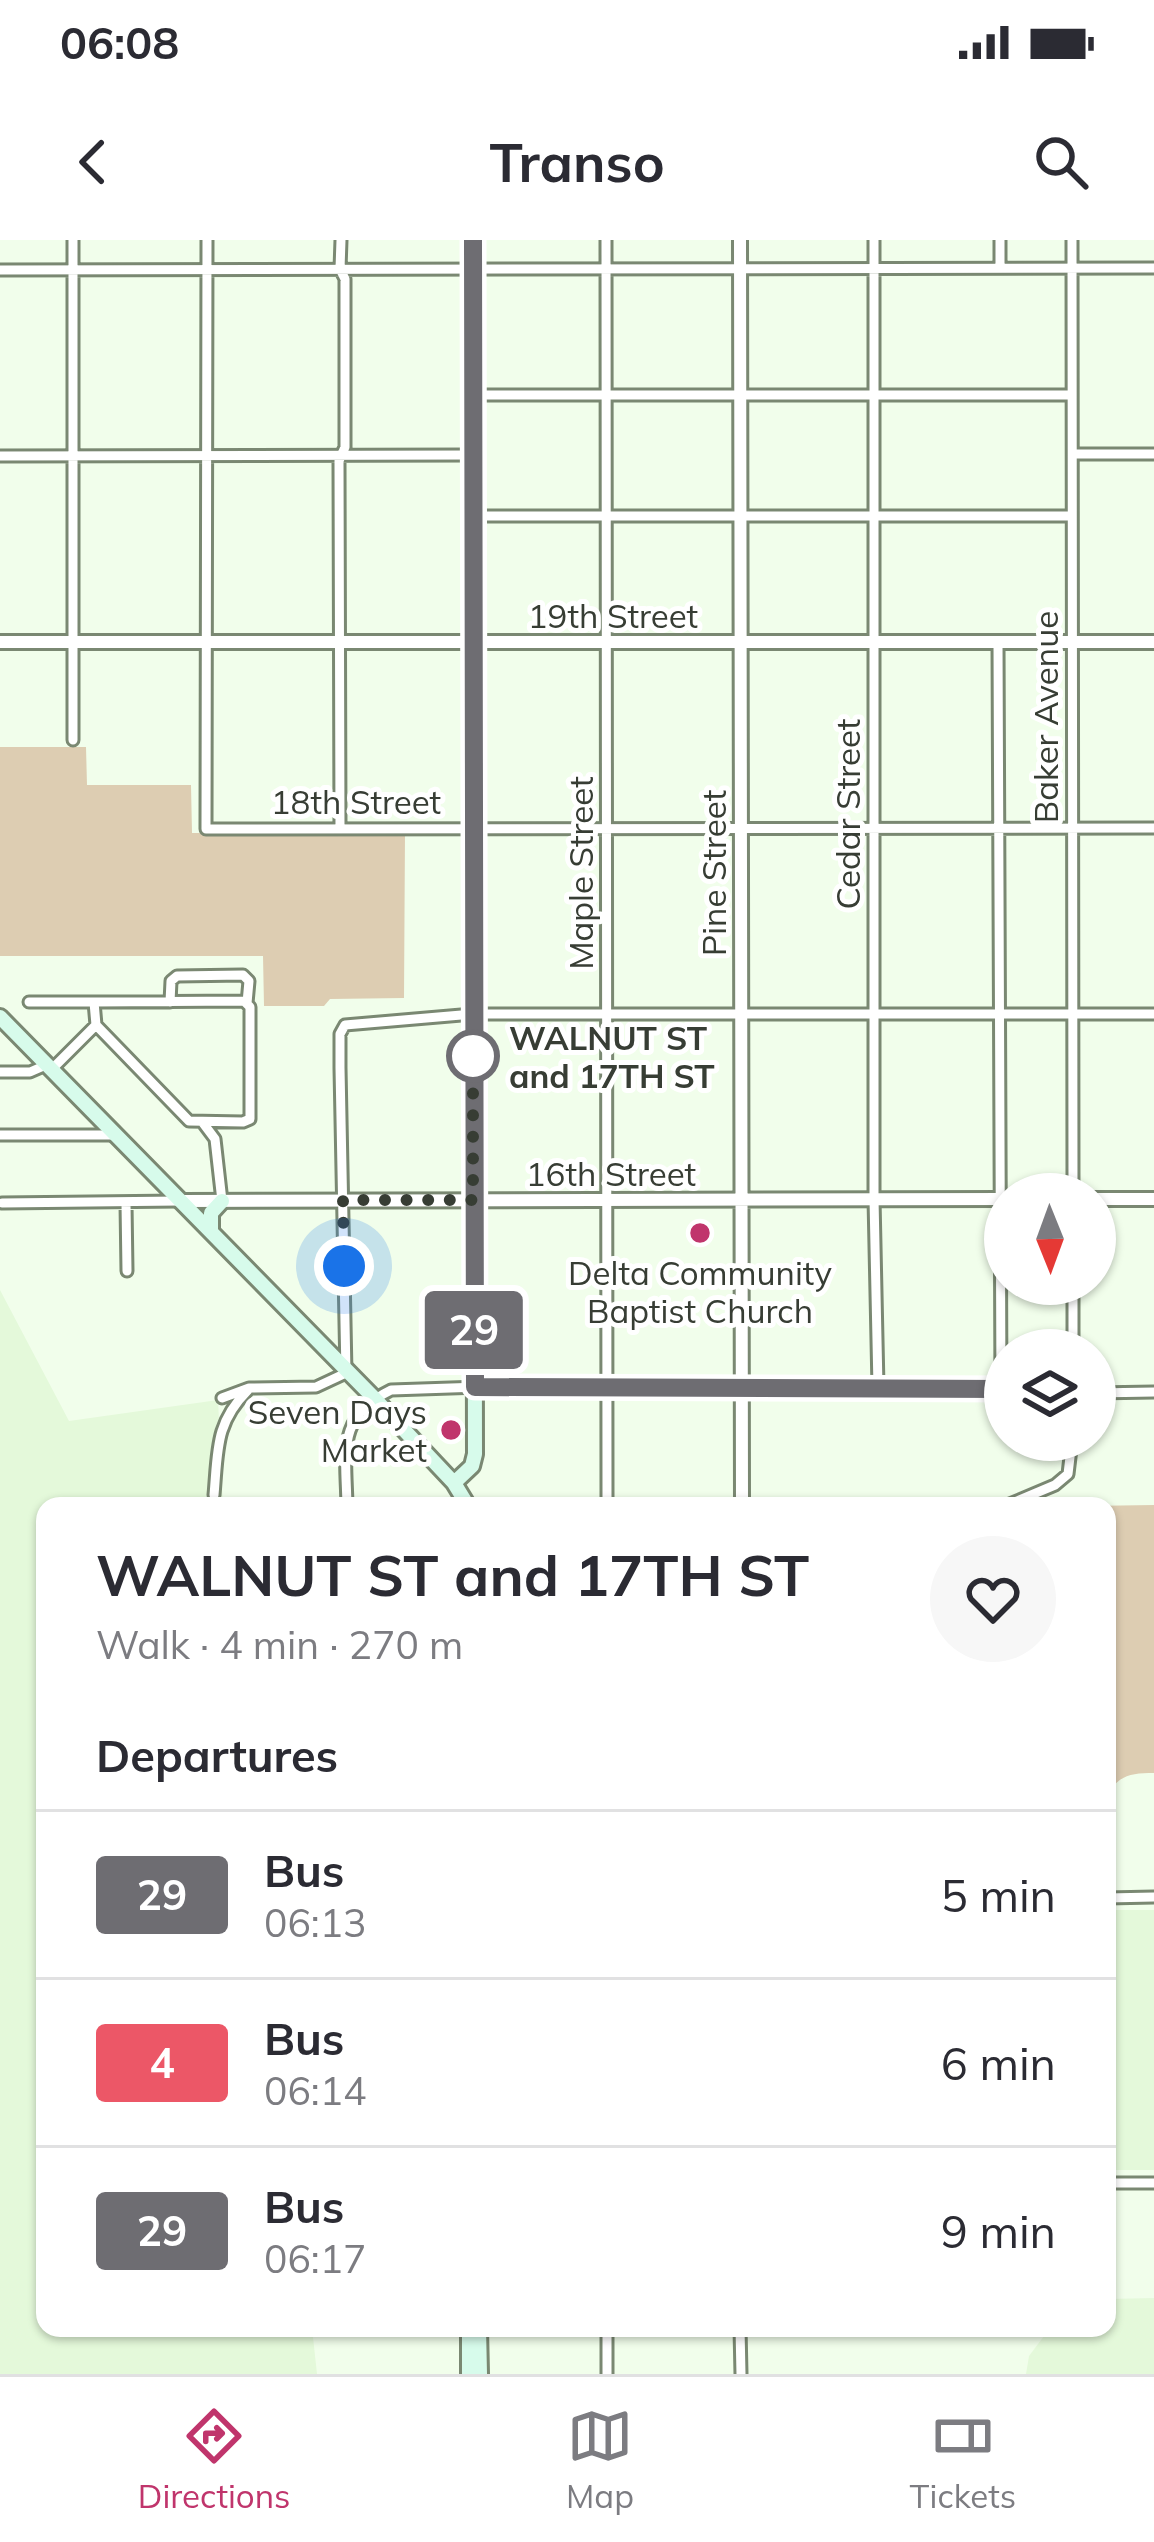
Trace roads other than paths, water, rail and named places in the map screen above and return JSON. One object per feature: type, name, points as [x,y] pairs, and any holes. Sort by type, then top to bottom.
[{"type":"main road","points":[[454,1483],[472,1466],[475,1454],[473,240]]},
{"type":"main road","points":[[0,1017],[374,1399],[454,1483],[460,1497]]},
{"type":"main road","points":[[211,1231],[211,1213],[221,1201]]},
{"type":"main road","points":[[469,2337],[469,2374]]},
{"type":"main road","points":[[479,2337],[480,2374]]},
{"type":"street","points":[[73,240],[73,740]]},
{"type":"street","points":[[206,642],[207,240]]},
{"type":"street","points":[[340,240],[340,269],[345,279],[340,828]]},
{"type":"street","name":"Maple Street","points":[[606,240],[607,1497]]},
{"type":"street","name":"Pine Street","points":[[740,240],[742,1497]]},
{"type":"street","name":"Cedar Street","points":[[874,240],[878,1387]]},
{"type":"street","points":[[1000,240],[1000,268]]},
{"type":"street","name":"Baker Avenue","points":[[1072,240],[1072,1173]]},
{"type":"street","points":[[0,270],[1154,268]]},
{"type":"street","points":[[473,395],[1071,395]]},
{"type":"street","points":[[1073,454],[1154,454]]},
{"type":"street","points":[[0,456],[473,455]]},
{"type":"street","points":[[473,516],[1072,516]]},
{"type":"street","name":"19th Street","points":[[0,642],[1154,642]]},
{"type":"street","name":"18th Street","points":[[206,642],[206,829],[1154,828]]},
{"type":"street","points":[[998,642],[1003,1173]]},
{"type":"street","points":[[94,1002],[96,1025],[189,1121],[250,1119],[249,981],[243,975],[177,976],[171,981],[170,1002]]},
{"type":"street","points":[[28,1002],[247,1003]]},
{"type":"street","points":[[221,1398],[249,1388],[316,1387],[346,1373],[340,1051],[345,1025],[473,1014],[1154,1015]]},
{"type":"street","points":[[0,1072],[49,1067],[96,1025]]},
{"type":"street","points":[[203,1123],[215,1139],[221,1201]]},
{"type":"street","points":[[0,1135],[116,1135]]},
{"type":"street","name":"16th Street","points":[[2,1203],[984,1199]]},
{"type":"street","points":[[1116,1199],[1154,1199]]},
{"type":"street","points":[[126,1204],[127,1271]]},
{"type":"street","points":[[347,1497],[351,1423],[374,1399],[409,1387],[984,1389]]},
{"type":"street","points":[[214,1495],[220,1433],[228,1410],[249,1388]]},
{"type":"street","points":[[1116,1393],[1154,1392]]},
{"type":"street","points":[[1026,1497],[1068,1474],[1070,1461]]},
{"type":"street","points":[[1116,1898],[1154,1897]]},
{"type":"street","points":[[1116,2183],[1154,2183]]},
{"type":"street","points":[[607,2374],[608,2337]]},
{"type":"street","points":[[740,2337],[741,2374]]},
{"type":"place","name":"WALNUT ST and 17TH ST","points":[[473,1056]]},
{"type":"place","name":"Delta Community Baptist Church","points":[[700,1233]]},
{"type":"place","name":"Seven Days Market","points":[[451,1430]]}]
